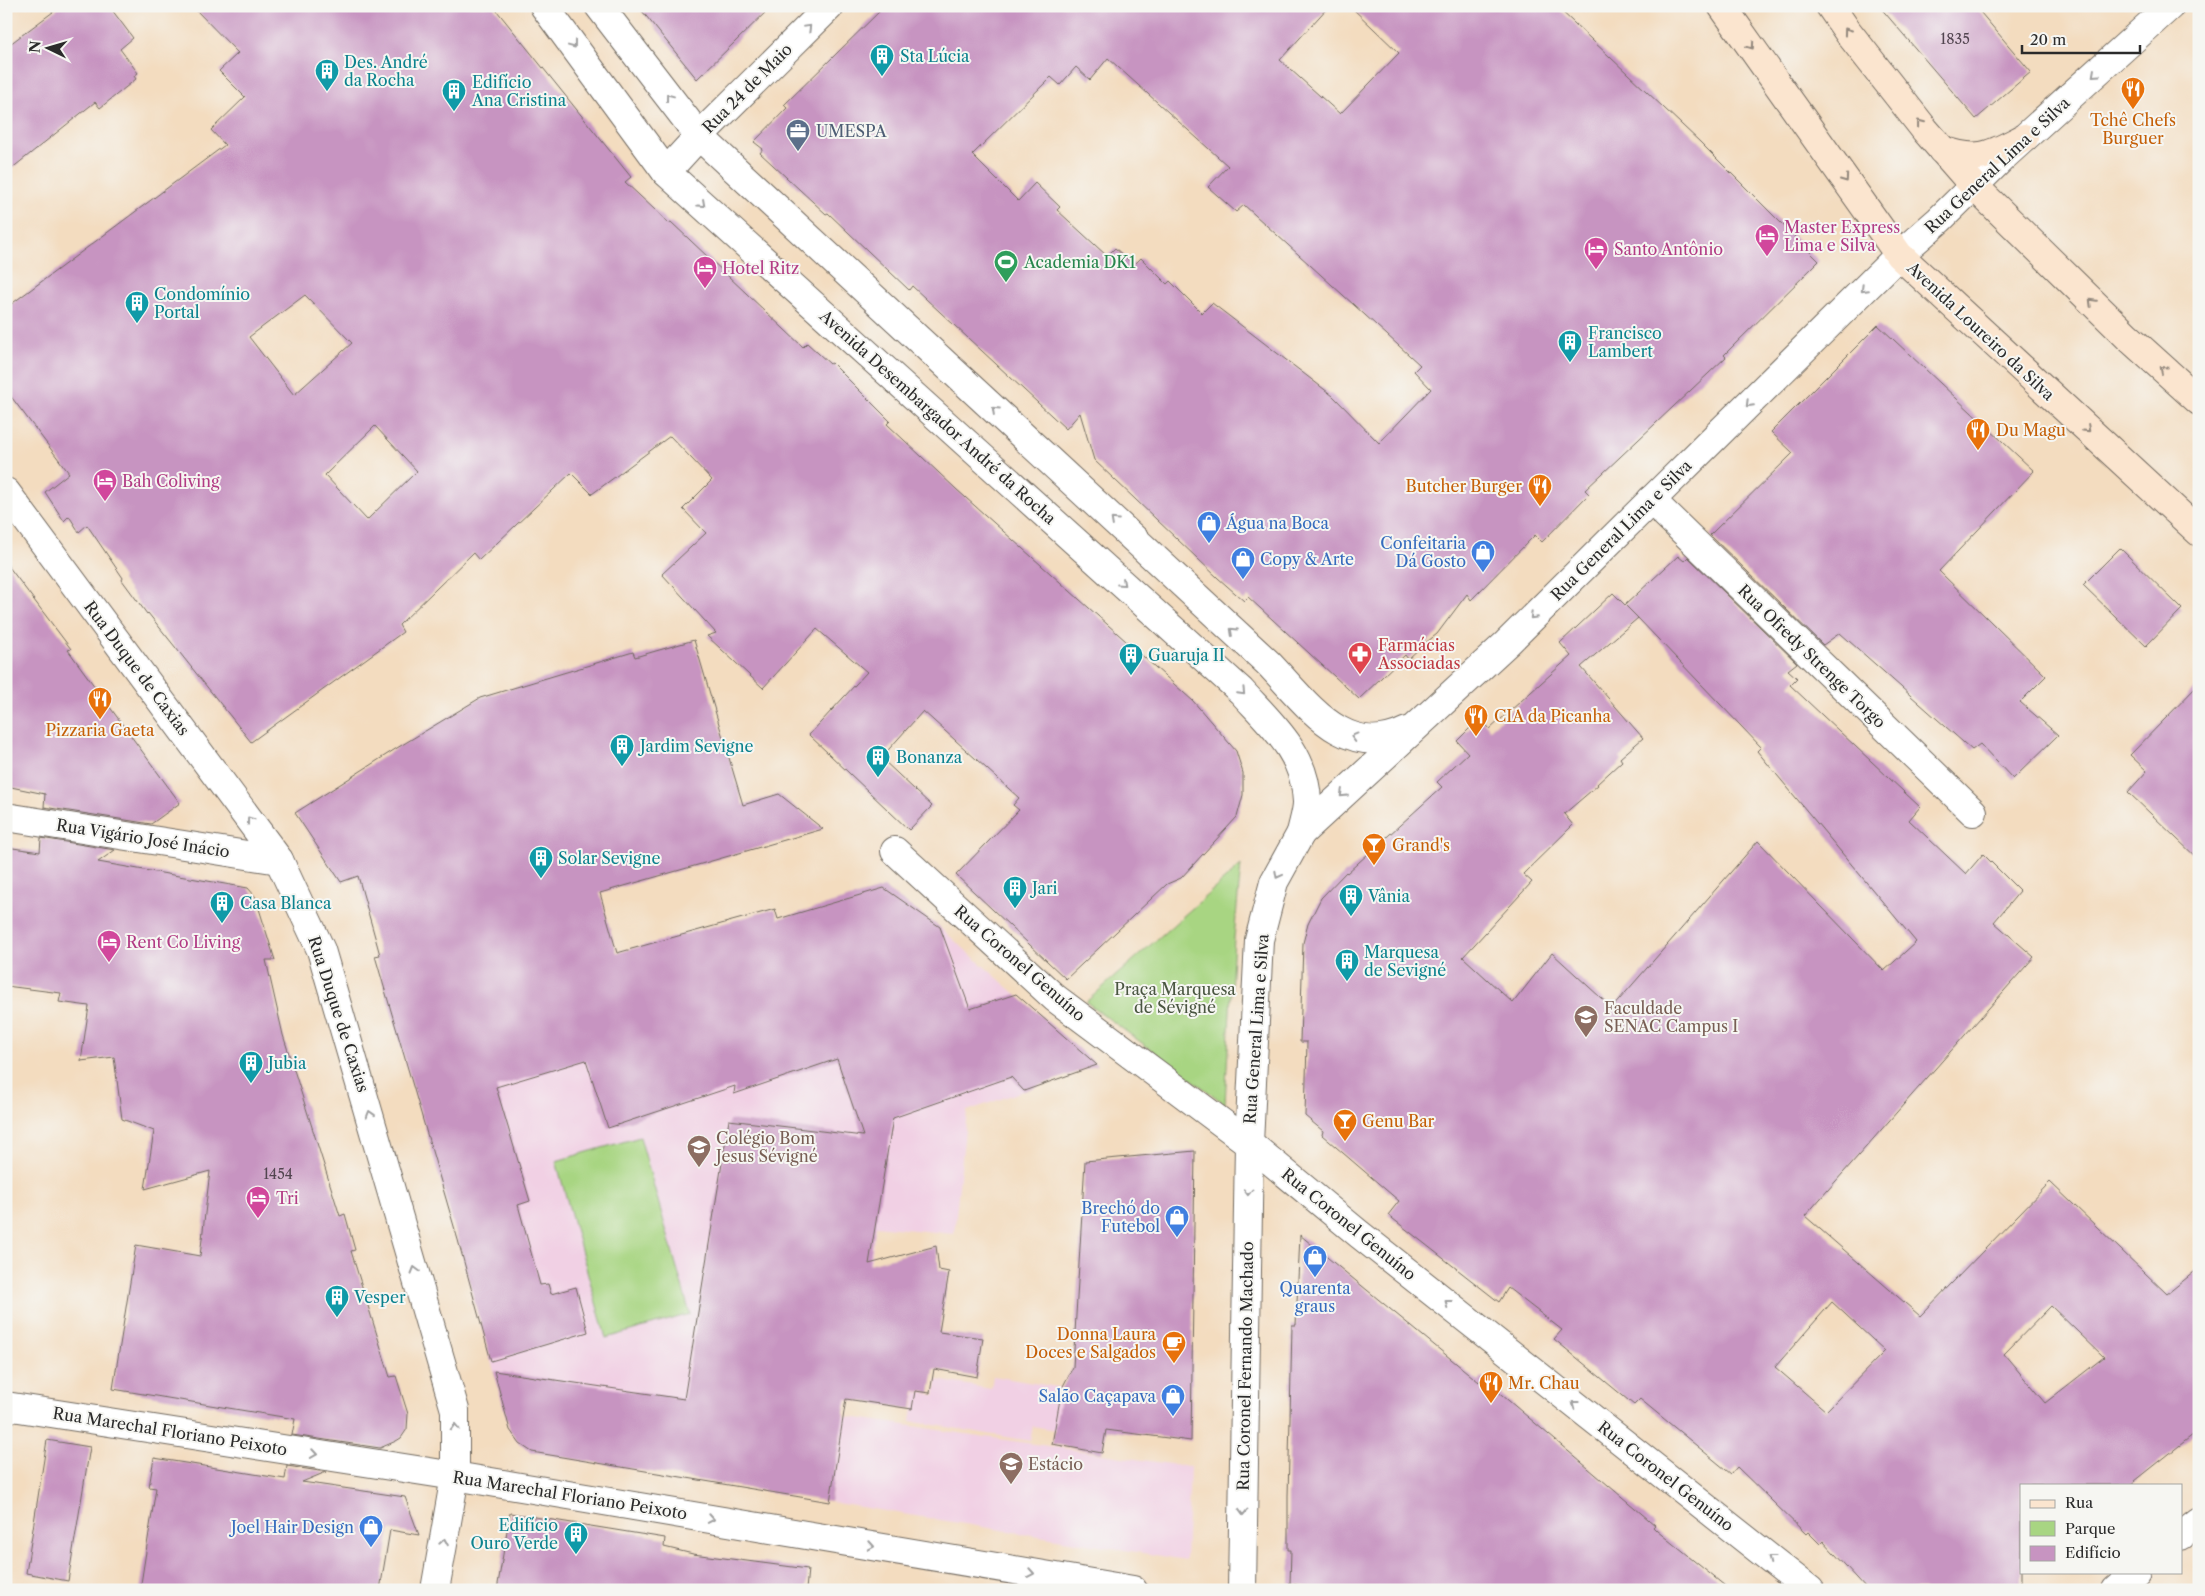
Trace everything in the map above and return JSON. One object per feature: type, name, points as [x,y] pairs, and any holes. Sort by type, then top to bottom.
[{"type":"main road","name":"Avenida Loureiro da Silva","points":[[1722,6],[1899,255],[2199,532]]},
{"type":"main road","points":[[1830,6],[1848,32],[1942,150],[1974,186],[2127,336],[2199,401]]},
{"type":"main road","points":[[1942,150],[1960,156],[1982,157],[2024,138]]},
{"type":"street","name":"Avenida Desembargador André da Rocha","points":[[544,6],[666,172],[1241,690],[1292,747],[1304,774],[1307,803],[1301,833]]},
{"type":"street","points":[[599,6],[699,136],[1262,658],[1330,727],[1350,737],[1372,741],[1394,737],[1417,725]]},
{"type":"street","name":"Rua 24 de Maio","points":[[666,172],[699,136],[830,6]]},
{"type":"street","name":"Rua General Lima e Silva","points":[[1249,1143],[1259,940],[1274,882],[1301,833],[1507,643],[1899,255],[2024,138],[2170,6]]},
{"type":"street","name":"Rua Duque de Caxias","points":[[6,492],[279,860],[321,950],[389,1178],[455,1410],[455,1476],[435,1590]]},
{"type":"street","name":"Rua Ofredy Strenge Torgo","points":[[1651,500],[1973,812]]},
{"type":"street","name":"Rua Vigário José Inácio","points":[[6,817],[279,860]]},
{"type":"street","name":"Rua Coronel Genuíno","points":[[895,851],[1055,998],[1249,1143],[1359,1234],[1810,1590]]},
{"type":"street","name":"Rua Coronel Fernando Machado","points":[[1242,1590],[1249,1143]]},
{"type":"street","name":"Rua Marechal Floriano Peixoto","points":[[6,1406],[455,1476],[1133,1590]]},
{"type":"street","points":[[2182,1535],[2199,1522]]},
{"type":"street","points":[[2116,1590],[2135,1574]]},
{"type":"shaded area","name":"Colégio Bom Jesus Sévigné","points":[[775,909],[796,978],[938,926],[1097,1065],[967,1111],[954,1234],[876,1226],[852,1380],[843,1416],[1190,1467],[1186,1560],[830,1502],[841,1433],[532,1452],[520,1444],[510,1430],[458,1240],[393,1020],[577,964]]},
{"type":"shaded area","name":"Estácio","points":[[993,1376],[1062,1388],[1055,1430],[1033,1426],[1030,1441],[911,1421],[916,1392],[935,1395],[937,1380],[991,1389]]},
{"type":"green space","name":"Praça Marquesa de Sévigné","points":[[1241,865],[1234,938],[1225,1104],[1086,1002]]},
{"type":"green space","points":[[640,1137],[690,1314],[606,1338],[556,1161]]},
{"type":"building","points":[[61,6],[109,6],[133,38],[120,49],[138,73],[134,76],[136,79],[100,108],[95,102],[6,173],[6,47]]},
{"type":"building","points":[[192,6],[493,6],[631,177],[625,182],[669,223],[671,222],[803,347],[807,343],[830,364],[832,363],[890,421],[887,424],[956,489],[1193,701],[1236,751],[1243,773],[1243,795],[1237,817],[1181,878],[1167,884],[1066,979],[956,875],[1019,810],[1013,805],[1019,798],[923,711],[881,758],[932,806],[909,830],[809,735],[867,672],[817,629],[763,688],[707,636],[716,633],[662,574],[706,533],[683,509],[712,480],[670,436],[592,494],[571,473],[479,560],[473,553],[399,625],[403,632],[251,742],[147,614],[122,580],[123,578],[87,525],[79,532],[69,516],[64,521],[45,492],[69,473],[6,390],[6,308],[225,145],[211,130],[245,97],[219,71],[238,53]],"holes":[[[305,295],[352,343],[294,395],[249,337]],[[375,426],[417,471],[367,520],[325,475]]]},
{"type":"building","points":[[638,6],[772,6],[697,79]]},
{"type":"building","points":[[885,6],[1329,6],[1280,60],[1340,114],[1399,53],[1350,6],[1556,6],[1700,142],[1819,261],[1724,355],[1726,357],[1585,490],[1589,494],[1542,542],[1535,535],[1471,600],[1467,594],[1437,634],[1408,659],[1405,655],[1359,699],[1248,597],[1244,601],[1218,578],[1094,460],[1080,413],[1066,429],[912,286],[909,290],[828,213],[826,214],[760,153],[763,149],[754,142],[787,108],[784,105]],"holes":[[[1108,58],[1228,166],[1208,187],[1236,212],[1244,205],[1420,365],[1414,371],[1431,389],[1379,443],[1333,396],[1212,303],[1202,313],[1170,281],[1167,284],[1141,258],[1134,265],[1115,248],[1107,256],[1057,210],[1060,207],[1035,183],[1018,201],[972,155],[1051,77],[1060,85],[1076,67],[1090,80]]]},
{"type":"building","points":[[1879,6],[1975,6],[2031,72],[1976,119]]},
{"type":"building","points":[[1878,325],[2034,471],[1939,571],[2046,676],[2020,702],[2058,735],[2013,779],[1980,744],[1972,750],[1840,633],[1823,645],[1710,535],[1793,453],[1771,432]]},
{"type":"building","points":[[2120,548],[2182,609],[2146,646],[2083,585]]},
{"type":"building","points":[[1678,556],[1684,561],[1688,557],[1797,663],[1788,670],[1797,678],[1790,685],[1920,807],[1909,820],[1966,874],[1983,854],[2020,891],[1994,922],[2034,957],[1805,1216],[1920,1316],[2050,1182],[2167,1294],[2199,1268],[2199,1430],[2131,1484],[2020,1484],[2021,1590],[1868,1590],[1823,1541],[1820,1544],[1808,1532],[1806,1534],[1737,1467],[1731,1474],[1640,1399],[1634,1405],[1554,1339],[1562,1330],[1508,1288],[1499,1302],[1388,1215],[1399,1201],[1322,1135],[1323,1131],[1305,1116],[1307,1042],[1300,1042],[1303,943],[1308,924],[1321,898],[1346,872],[1442,787],[1437,782],[1468,753],[1457,741],[1480,718],[1490,729],[1571,656],[1560,643],[1613,593],[1625,605]],"holes":[[[1638,618],[1761,747],[1757,751],[1916,942],[1884,971],[1758,841],[1612,1008],[1552,953],[1513,1003],[1463,957],[1532,882],[1523,874],[1573,825],[1564,814],[1598,785],[1622,761],[1620,758],[1643,738],[1581,667]],[[1832,1302],[1885,1351],[1826,1411],[1775,1367]],[[2051,1306],[2104,1357],[2045,1403],[2004,1354]]]},
{"type":"building","points":[[6,563],[71,649],[68,650],[180,803],[151,824],[44,807],[45,794],[6,786]]},
{"type":"building","points":[[694,640],[743,805],[779,794],[823,829],[600,893],[617,953],[775,909],[778,919],[884,888],[940,927],[970,1009],[1016,994],[1097,1065],[1024,1091],[1011,1077],[893,1118],[869,1264],[936,1246],[939,1270],[949,1272],[939,1332],[983,1338],[977,1377],[934,1369],[930,1393],[915,1391],[912,1409],[846,1399],[830,1502],[532,1452],[520,1444],[510,1430],[494,1371],[684,1399],[729,1120],[863,1136],[837,1059],[734,1094],[735,1086],[608,1128],[586,1060],[496,1087],[530,1201],[518,1205],[540,1285],[548,1284],[551,1294],[576,1287],[588,1332],[491,1361],[458,1240],[375,956],[380,955],[358,876],[341,882],[295,813],[480,698],[633,652],[635,657]]},
{"type":"building","points":[[2199,684],[2199,860],[2128,792],[2147,771],[2130,755]]},
{"type":"building","points":[[41,838],[115,850],[98,862],[248,888],[255,896],[275,960],[266,960],[283,1035],[340,1216],[345,1214],[355,1250],[351,1251],[390,1377],[396,1376],[408,1414],[407,1429],[401,1438],[396,1441],[380,1448],[292,1435],[295,1419],[113,1389],[136,1245],[200,1256],[210,1171],[145,1189],[154,1131],[122,1119],[114,1057],[81,1061],[89,1006],[59,1002],[61,993],[6,986],[6,847],[40,852]]},
{"type":"building","points":[[1195,1151],[1191,1441],[1106,1430],[1102,1453],[1052,1444],[1062,1388],[1073,1367],[1085,1161]]},
{"type":"building","points":[[1300,1235],[1479,1382],[1482,1378],[1655,1525],[1653,1527],[1657,1531],[1730,1590],[1327,1590],[1290,1584],[1291,1550],[1288,1550],[1288,1496],[1292,1325],[1296,1325]]},
{"type":"building","points":[[47,1440],[90,1447],[68,1581],[26,1573]]},
{"type":"building","points":[[154,1458],[285,1479],[287,1466],[326,1472],[302,1482],[405,1497],[419,1535],[390,1530],[380,1590],[140,1590],[156,1488],[149,1487]]},
{"type":"building","name":"Edifício Ouro Verde","points":[[510,1513],[665,1538],[664,1547],[693,1554],[808,1569],[806,1590],[497,1590]]},
{"type":"place","name":"Sta Lúcia","points":[[882,77]]},
{"type":"place","name":"Des. André da Rocha","points":[[327,92]]},
{"type":"place","name":"Tchê Chefs Burguer","points":[[2133,110]]},
{"type":"place","name":"Edifício Ana Cristina","points":[[454,112]]},
{"type":"place","name":"UMESPA","points":[[798,152]]},
{"type":"place","name":"Master Express Lima e Silva","points":[[1767,257]]},
{"type":"place","name":"Santo Antônio","points":[[1596,270]]},
{"type":"place","name":"Academia DK1","points":[[1006,283]]},
{"type":"place","name":"Hotel Ritz","points":[[705,289]]},
{"type":"place","name":"Condomínio Portal","points":[[137,324]]},
{"type":"place","name":"Francisco Lambert","points":[[1570,363]]},
{"type":"place","name":"Du Magu","points":[[1978,451]]},
{"type":"place","name":"Bah Coliving","points":[[105,502]]},
{"type":"place","name":"Butcher Burger","points":[[1540,507]]},
{"type":"place","name":"Água na Boca","points":[[1209,544]]},
{"type":"place","name":"Confeitaria Dá Gosto","points":[[1483,573]]},
{"type":"place","name":"Copy & Arte","points":[[1243,580]]},
{"type":"place","name":"Farmácias Associadas","points":[[1360,675]]},
{"type":"place","name":"Guaruja II","points":[[1131,676]]},
{"type":"place","name":"Pizzaria Gaeta","points":[[100,720]]},
{"type":"place","name":"CIA da Picanha","points":[[1476,737]]},
{"type":"place","name":"Jardim Sevigne","points":[[622,767]]},
{"type":"place","name":"Bonanza","points":[[878,778]]},
{"type":"place","name":"Grand's","points":[[1374,866]]},
{"type":"place","name":"Solar Sevigne","points":[[541,879]]},
{"type":"place","name":"Jari","points":[[1015,909]]},
{"type":"place","name":"Vânia","points":[[1351,917]]},
{"type":"place","name":"Casa Blanca","points":[[222,924]]},
{"type":"place","name":"Rent Co Living","points":[[109,963]]},
{"type":"place","name":"Marquesa de Sevigné","points":[[1347,982]]},
{"type":"place","name":"Faculdade SENAC Campus I","points":[[1586,1038]]},
{"type":"place","name":"Jubia","points":[[251,1084]]},
{"type":"place","name":"Genu Bar","points":[[1345,1142]]},
{"type":"place","name":"Colégio Bom Jesus Sévigné","points":[[699,1168]]},
{"type":"place","name":"Tri","points":[[258,1219]]},
{"type":"place","name":"Brechó do Futebol","points":[[1177,1238]]},
{"type":"place","name":"Quarenta graus","points":[[1315,1278]]},
{"type":"place","name":"Vesper","points":[[337,1318]]},
{"type":"place","name":"Donna Laura Doces e Salgados","points":[[1174,1364]]},
{"type":"place","name":"Mr. Chau","points":[[1491,1404]]},
{"type":"place","name":"Salão Caçapava","points":[[1173,1417]]},
{"type":"place","name":"Estácio","points":[[1011,1485]]},
{"type":"place","name":"Joel Hair Design","points":[[371,1548]]},
{"type":"place","name":"Edifício Ouro Verde","points":[[576,1555]]}]
